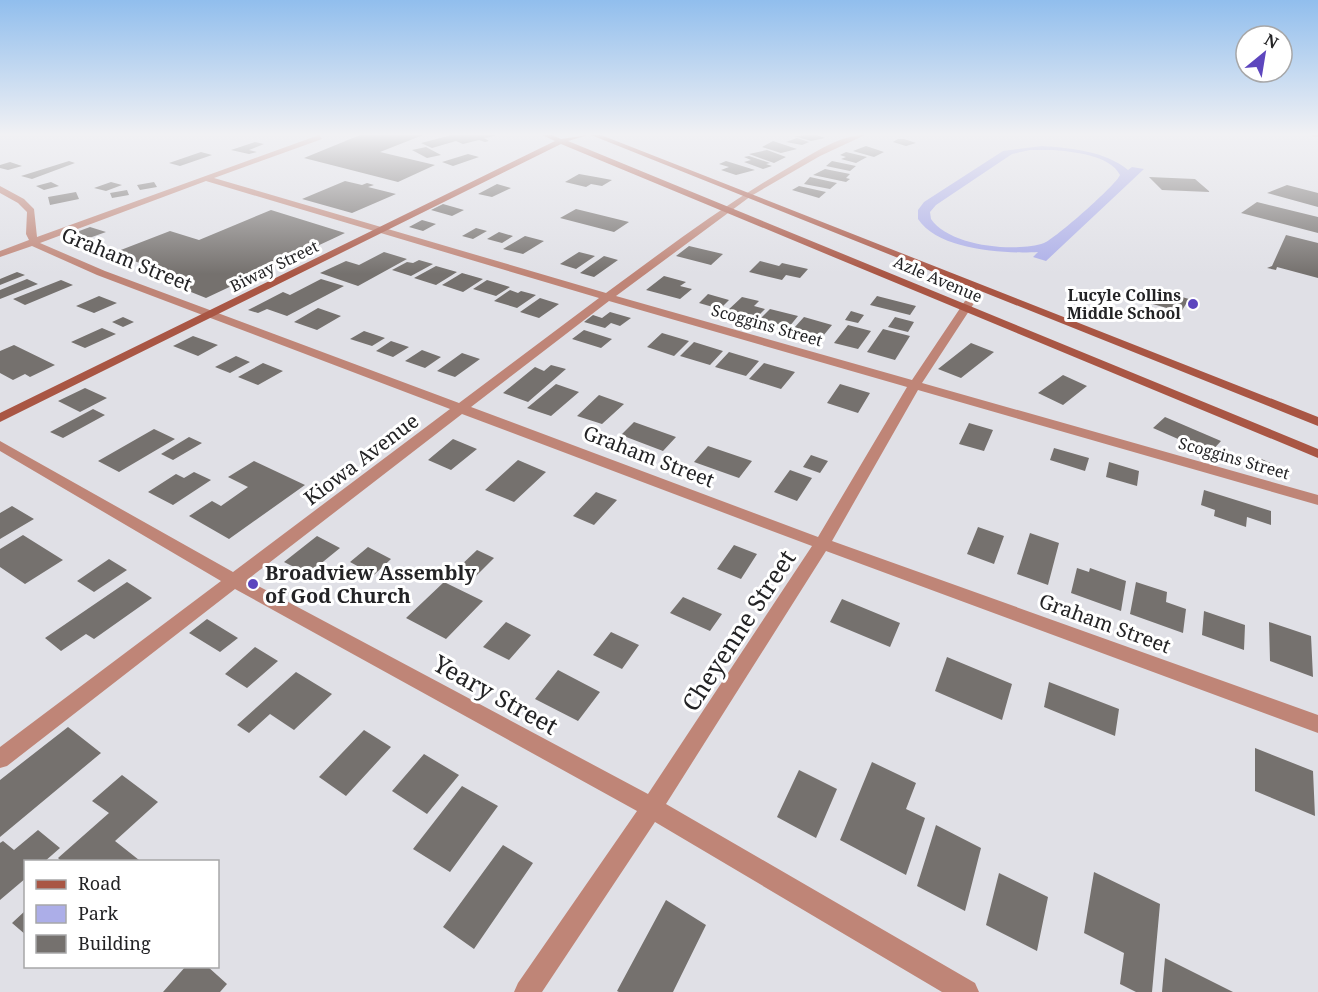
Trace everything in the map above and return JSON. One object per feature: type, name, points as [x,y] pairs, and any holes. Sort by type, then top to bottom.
[{"type":"main road","name":"Biway Street","points":[[0,417],[479,181]]},
{"type":"main road","name":"Azle Avenue","points":[[659,181],[1318,454]]},
{"type":"main road","name":"Azle Avenue","points":[[715,181],[1318,422]]},
{"type":"main road","points":[[1166,392],[1177,366]]},
{"type":"street","points":[[0,254],[201,181]]},
{"type":"street","name":"Scoggins Street","points":[[215,181],[378,231],[1318,500]]},
{"type":"street","name":"Kiowa Avenue","points":[[0,759],[608,296],[748,194],[773,181]]},
{"type":"street","name":"Graham Street","points":[[0,189],[21,201],[31,211],[36,245],[101,273],[822,544],[1318,724]]},
{"type":"street","name":"Cheyenne Street","points":[[527,992],[652,808],[822,544],[916,385],[979,288]]},
{"type":"street","name":"Yeary Street","points":[[0,445],[234,581],[652,808],[966,992]]},
{"type":"green space","points":[[956,181],[971,181],[936,205],[930,212],[931,219],[952,236],[967,241],[1000,247],[1032,246],[1044,243],[1060,232],[1116,181],[1131,181],[1046,261],[1033,257],[1038,252],[990,251],[940,238],[918,219],[918,210],[924,202]]},
{"type":"building","points":[[344,181],[362,185],[367,183],[374,185],[368,187],[396,194],[352,213],[302,199]]},
{"type":"building","points":[[610,181],[602,186],[591,184],[586,187],[565,182]]},
{"type":"building","points":[[806,181],[837,183],[830,189],[804,184]]},
{"type":"building","points":[[1153,181],[1198,181],[1210,192],[1162,190]]},
{"type":"building","points":[[51,182],[59,186],[44,190],[36,186]]},
{"type":"building","points":[[111,182],[122,185],[106,191],[94,188]]},
{"type":"building","points":[[154,182],[157,187],[140,190],[137,185]]},
{"type":"building","points":[[497,184],[511,188],[492,197],[478,194]]},
{"type":"building","points":[[1287,185],[1318,193],[1318,207],[1267,193]]},
{"type":"building","points":[[799,186],[826,192],[819,198],[792,190]]},
{"type":"building","points":[[127,190],[129,195],[112,198],[110,193]]},
{"type":"building","points":[[76,192],[79,199],[50,205],[48,197]]},
{"type":"building","points":[[1257,202],[1318,217],[1318,233],[1241,213]]},
{"type":"building","points":[[443,204],[464,210],[452,216],[431,210]]},
{"type":"building","points":[[576,209],[629,222],[614,232],[560,218]]},
{"type":"building","points":[[271,210],[345,233],[206,298],[181,288],[193,283],[113,253],[170,231],[199,240]]},
{"type":"building","points":[[422,220],[436,224],[423,231],[409,227]]},
{"type":"building","points":[[90,227],[106,232],[78,242],[63,237]]},
{"type":"building","points":[[476,228],[487,231],[473,239],[462,236]]},
{"type":"building","points":[[499,232],[513,236],[502,243],[487,239]]},
{"type":"building","points":[[1286,235],[1318,243],[1318,278],[1277,267],[1276,270],[1267,268],[1272,266]]},
{"type":"building","points":[[525,236],[544,241],[523,254],[503,249]]},
{"type":"building","points":[[689,246],[723,254],[711,265],[676,256]]},
{"type":"building","points":[[384,252],[407,259],[358,286],[320,273],[346,261],[359,265]]},
{"type":"building","points":[[579,252],[595,256],[576,269],[560,264]]},
{"type":"building","points":[[604,256],[618,260],[594,277],[580,273]]},
{"type":"building","points":[[419,260],[433,264],[411,276],[392,270],[407,262],[413,263]]},
{"type":"building","points":[[760,261],[779,266],[782,263],[808,269],[800,278],[786,275],[782,280],[749,272]]},
{"type":"building","points":[[436,266],[457,272],[436,285],[414,278]]},
{"type":"building","points":[[17,272],[25,275],[0,285],[0,279]]},
{"type":"building","points":[[462,273],[483,279],[463,292],[442,285]]},
{"type":"building","points":[[664,276],[686,282],[680,286],[692,289],[680,299],[646,290]]},
{"type":"building","points":[[27,279],[38,284],[0,299],[0,290]]},
{"type":"building","points":[[321,279],[344,286],[287,316],[267,309],[258,313],[248,310],[283,292],[290,295]]},
{"type":"building","points":[[61,280],[73,285],[25,305],[13,299]]},
{"type":"building","points":[[487,280],[510,287],[496,296],[473,289]]},
{"type":"building","points":[[1151,288],[1189,299],[1181,312],[1142,301]]},
{"type":"building","points":[[510,290],[536,295],[517,308],[494,301]]},
{"type":"building","points":[[708,294],[729,300],[720,309],[699,303]]},
{"type":"building","points":[[99,296],[117,303],[94,313],[76,306]]},
{"type":"building","points":[[877,296],[916,306],[910,315],[870,305]]},
{"type":"building","points":[[742,297],[759,301],[754,306],[765,309],[755,319],[727,311]]},
{"type":"building","points":[[540,298],[559,304],[539,318],[520,312]]},
{"type":"building","points":[[318,308],[341,316],[317,330],[294,322]]},
{"type":"building","points":[[770,309],[798,316],[789,327],[760,319]]},
{"type":"building","points":[[851,311],[864,315],[858,323],[845,320]]},
{"type":"building","points":[[610,312],[631,318],[620,326],[611,323],[605,328],[584,322],[593,315],[602,318]]},
{"type":"building","points":[[123,317],[134,322],[123,327],[112,322]]},
{"type":"building","points":[[804,317],[832,325],[823,336],[794,328]]},
{"type":"building","points":[[895,317],[914,322],[908,332],[888,327]]},
{"type":"building","points":[[848,325],[871,331],[858,349],[834,343]]},
{"type":"building","points":[[102,328],[116,334],[85,348],[71,342]]},
{"type":"building","points":[[883,329],[910,336],[895,360],[867,352]]},
{"type":"building","points":[[584,330],[612,339],[601,348],[572,339]]},
{"type":"building","points":[[364,331],[385,338],[372,346],[350,339]]},
{"type":"building","points":[[662,333],[689,341],[674,356],[647,347]]},
{"type":"building","points":[[193,336],[218,345],[198,356],[173,346]]},
{"type":"building","points":[[391,341],[409,347],[393,357],[376,351]]},
{"type":"building","points":[[694,342],[723,351],[710,365],[680,356]]},
{"type":"building","points":[[971,343],[994,352],[961,378],[938,369]]},
{"type":"building","points":[[14,345],[55,365],[30,377],[25,374],[13,380],[0,373],[0,351]]},
{"type":"building","points":[[422,350],[441,357],[425,368],[405,361]]},
{"type":"building","points":[[729,352],[759,361],[746,376],[715,367]]},
{"type":"building","points":[[462,353],[480,359],[455,377],[437,371]]},
{"type":"building","points":[[236,356],[250,362],[230,373],[215,367]]},
{"type":"building","points":[[263,363],[283,371],[258,385],[238,377]]},
{"type":"building","points":[[764,363],[795,372],[781,389],[749,379]]},
{"type":"building","points":[[551,365],[566,369],[528,402],[503,393],[535,367],[544,371]]},
{"type":"building","points":[[1063,375],[1087,386],[1063,405],[1038,393]]},
{"type":"building","points":[[556,384],[579,392],[551,416],[527,408]]},
{"type":"building","points":[[840,384],[870,393],[858,413],[827,403]]},
{"type":"building","points":[[85,388],[107,398],[80,412],[58,401]]},
{"type":"building","points":[[599,395],[624,404],[602,424],[577,416]]},
{"type":"building","points":[[93,409],[105,415],[63,438],[50,432]]},
{"type":"building","points":[[1165,417],[1221,441],[1210,453],[1153,428]]},
{"type":"building","points":[[634,422],[676,437],[663,451],[621,435]]},
{"type":"building","points":[[969,423],[993,430],[984,451],[959,444]]},
{"type":"building","points":[[154,429],[175,439],[119,472],[98,461]]},
{"type":"building","points":[[189,437],[202,443],[173,460],[161,454]]},
{"type":"building","points":[[453,439],[477,449],[451,470],[428,460]]},
{"type":"building","points":[[708,446],[752,461],[739,478],[694,462]]},
{"type":"building","points":[[1054,448],[1089,458],[1085,471],[1050,460]]},
{"type":"building","points":[[811,455],[828,461],[820,473],[803,467]]},
{"type":"building","points":[[1257,457],[1288,471],[1281,478],[1250,463]]},
{"type":"building","points":[[518,460],[546,472],[514,502],[485,490]]},
{"type":"building","points":[[254,461],[305,485],[229,539],[189,516],[212,501],[221,506],[248,487],[228,477]]},
{"type":"building","points":[[1109,462],[1139,471],[1137,486],[1106,477]]},
{"type":"building","points":[[790,470],[812,478],[797,501],[774,492]]},
{"type":"building","points":[[194,472],[211,480],[173,505],[148,492],[176,474],[184,478]]},
{"type":"building","points":[[1204,490],[1271,511],[1271,525],[1247,517],[1246,527],[1214,516],[1215,510],[1201,505]]},
{"type":"building","points":[[596,492],[617,500],[594,525],[573,516]]},
{"type":"building","points":[[12,506],[34,519],[0,539],[0,513]]},
{"type":"building","points":[[978,527],[1004,536],[994,564],[967,554]]},
{"type":"building","points":[[1030,533],[1059,543],[1048,585],[1017,574]]},
{"type":"building","points":[[23,535],[63,560],[25,584],[0,567],[0,549]]},
{"type":"building","points":[[317,536],[340,548],[308,574],[284,562]]},
{"type":"building","points":[[734,545],[757,554],[741,579],[717,569]]},
{"type":"building","points":[[368,547],[391,559],[374,575],[350,562]]},
{"type":"building","points":[[477,550],[494,558],[476,576],[458,568]]},
{"type":"building","points":[[109,559],[127,570],[94,592],[77,581]]},
{"type":"building","points":[[1077,568],[1089,572],[1090,568],[1126,581],[1121,611],[1071,593]]},
{"type":"building","points":[[127,582],[152,598],[94,639],[86,634],[61,651],[45,638]]},
{"type":"building","points":[[444,582],[483,601],[446,639],[406,618]]},
{"type":"building","points":[[1136,582],[1167,592],[1166,602],[1186,609],[1183,633],[1130,614]]},
{"type":"building","points":[[683,597],[722,614],[710,631],[670,613]]},
{"type":"building","points":[[842,599],[900,623],[890,647],[830,622]]},
{"type":"building","points":[[1204,611],[1245,625],[1244,650],[1202,635]]},
{"type":"building","points":[[207,619],[238,638],[220,652],[189,633]]},
{"type":"building","points":[[506,622],[531,635],[509,660],[483,647]]},
{"type":"building","points":[[1269,622],[1311,636],[1313,677],[1270,661]]},
{"type":"building","points":[[611,632],[639,645],[622,669],[593,655]]},
{"type":"building","points":[[255,647],[278,661],[247,688],[225,674]]},
{"type":"building","points":[[947,657],[1012,684],[1002,720],[935,691]]},
{"type":"building","points":[[558,670],[600,692],[578,721],[535,699]]},
{"type":"building","points":[[296,672],[332,694],[294,730],[270,714],[249,733],[237,725]]},
{"type":"building","points":[[1049,682],[1119,709],[1115,736],[1044,707]]},
{"type":"building","points":[[68,727],[101,753],[0,837],[0,780]]},
{"type":"building","points":[[364,730],[391,747],[346,796],[319,777]]},
{"type":"building","points":[[1255,748],[1313,771],[1315,816],[1255,791]]},
{"type":"building","points":[[424,754],[459,775],[427,814],[392,791]]},
{"type":"building","points":[[872,762],[916,783],[906,809],[925,818],[906,875],[840,840]]},
{"type":"building","points":[[799,770],[837,789],[816,838],[777,817]]},
{"type":"building","points":[[122,775],[158,802],[115,841],[139,860],[60,860],[58,858],[109,813],[92,801]]},
{"type":"building","points":[[462,786],[498,806],[450,872],[413,849]]},
{"type":"building","points":[[936,825],[981,848],[965,911],[917,886]]},
{"type":"building","points":[[38,830],[60,848],[46,860],[24,860],[24,880],[0,900],[0,843],[3,841],[14,850]]},
{"type":"building","points":[[503,845],[533,863],[474,949],[443,927]]},
{"type":"building","points":[[1094,872],[1160,904],[1152,992],[1136,992],[1120,984],[1124,953],[1084,933]]},
{"type":"building","points":[[999,873],[1048,897],[1037,951],[986,925]]},
{"type":"building","points":[[666,900],[706,925],[673,992],[617,991]]},
{"type":"building","points":[[24,912],[24,933],[12,923]]},
{"type":"building","points":[[1165,958],[1233,992],[1162,992]]},
{"type":"building","points":[[184,968],[209,968],[227,984],[220,992],[163,992]]},
{"type":"place","name":"Lucyle Collins Middle School","points":[[1193,304]]},
{"type":"place","name":"Broadview Assembly of God Church","points":[[253,584]]}]
